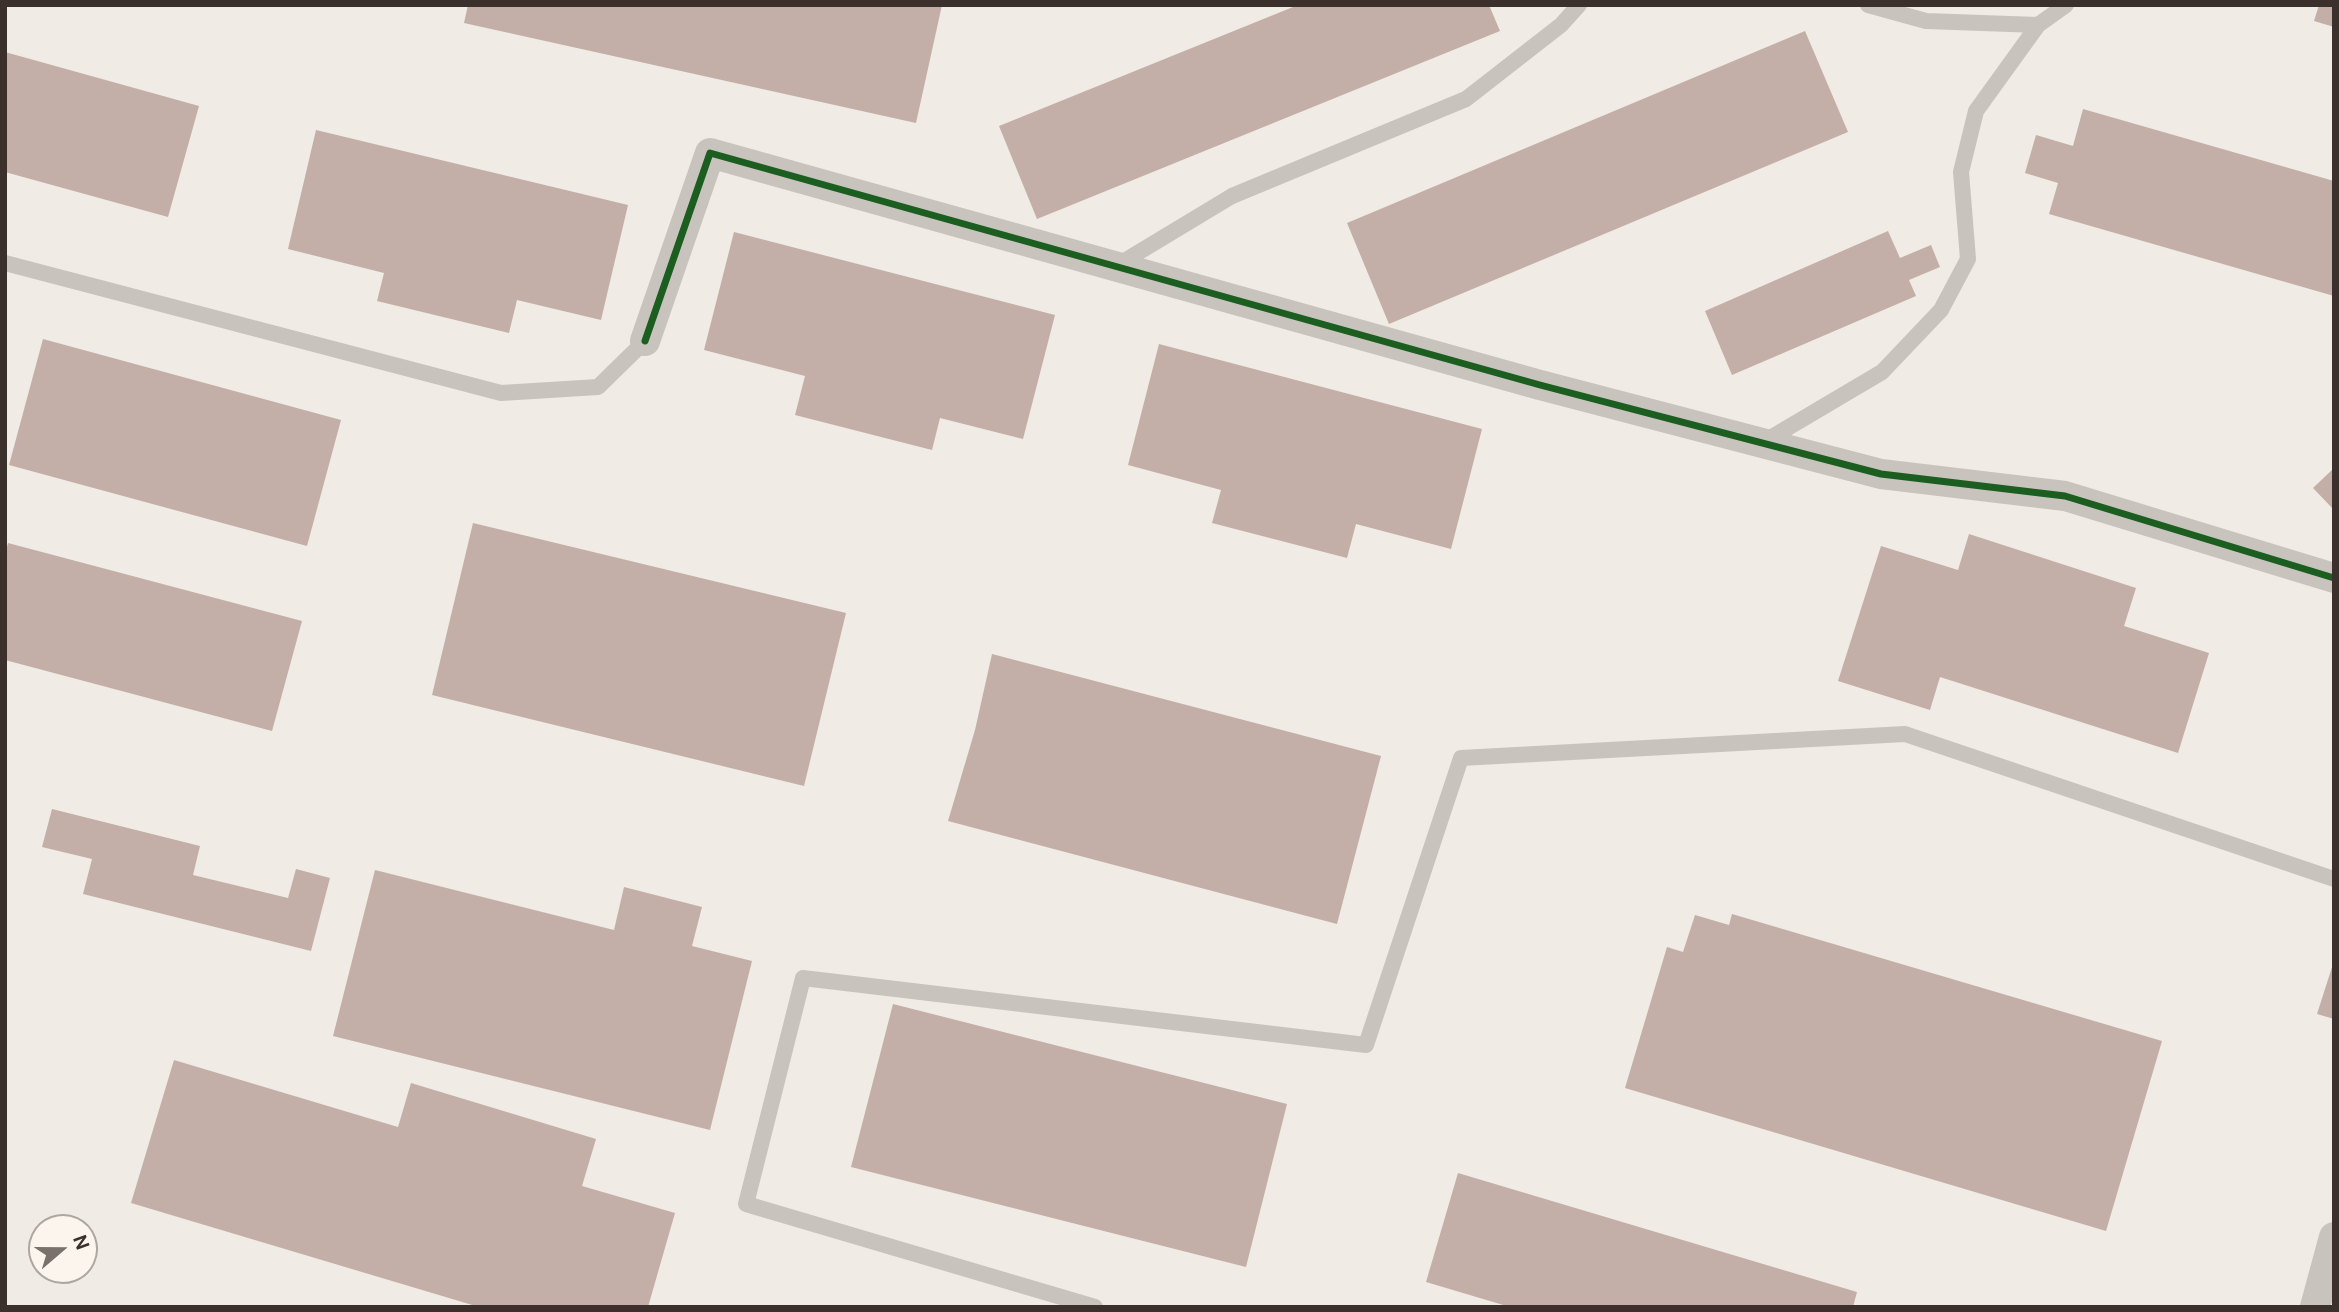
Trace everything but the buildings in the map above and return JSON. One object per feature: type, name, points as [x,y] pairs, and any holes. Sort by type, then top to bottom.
[{"type":"street","points":[[645,341],[710,153],[1762,443],[1881,474],[2065,496],[2334,578]]},
{"type":"street","points":[[2315,1307],[2334,1237]]},
{"type":"lane","points":[[1116,266],[1232,196],[1466,99],[1561,24],[1579,5]]},
{"type":"lane","points":[[1868,5],[1926,21],[2039,25]]},
{"type":"lane","points":[[1762,443],[1882,372],[1941,310],[1969,259],[1961,172],[1976,111],[2039,25],[2066,5]]},
{"type":"lane","points":[[5,263],[501,393],[598,387],[645,341]]},
{"type":"lane","points":[[1095,1307],[746,1204],[803,978],[1366,1045],[1461,758],[1905,734],[2334,879]]},
{"type":"cycle path","points":[[645,341],[710,153],[1540,385],[1881,474],[2065,496],[2334,578]]}]
